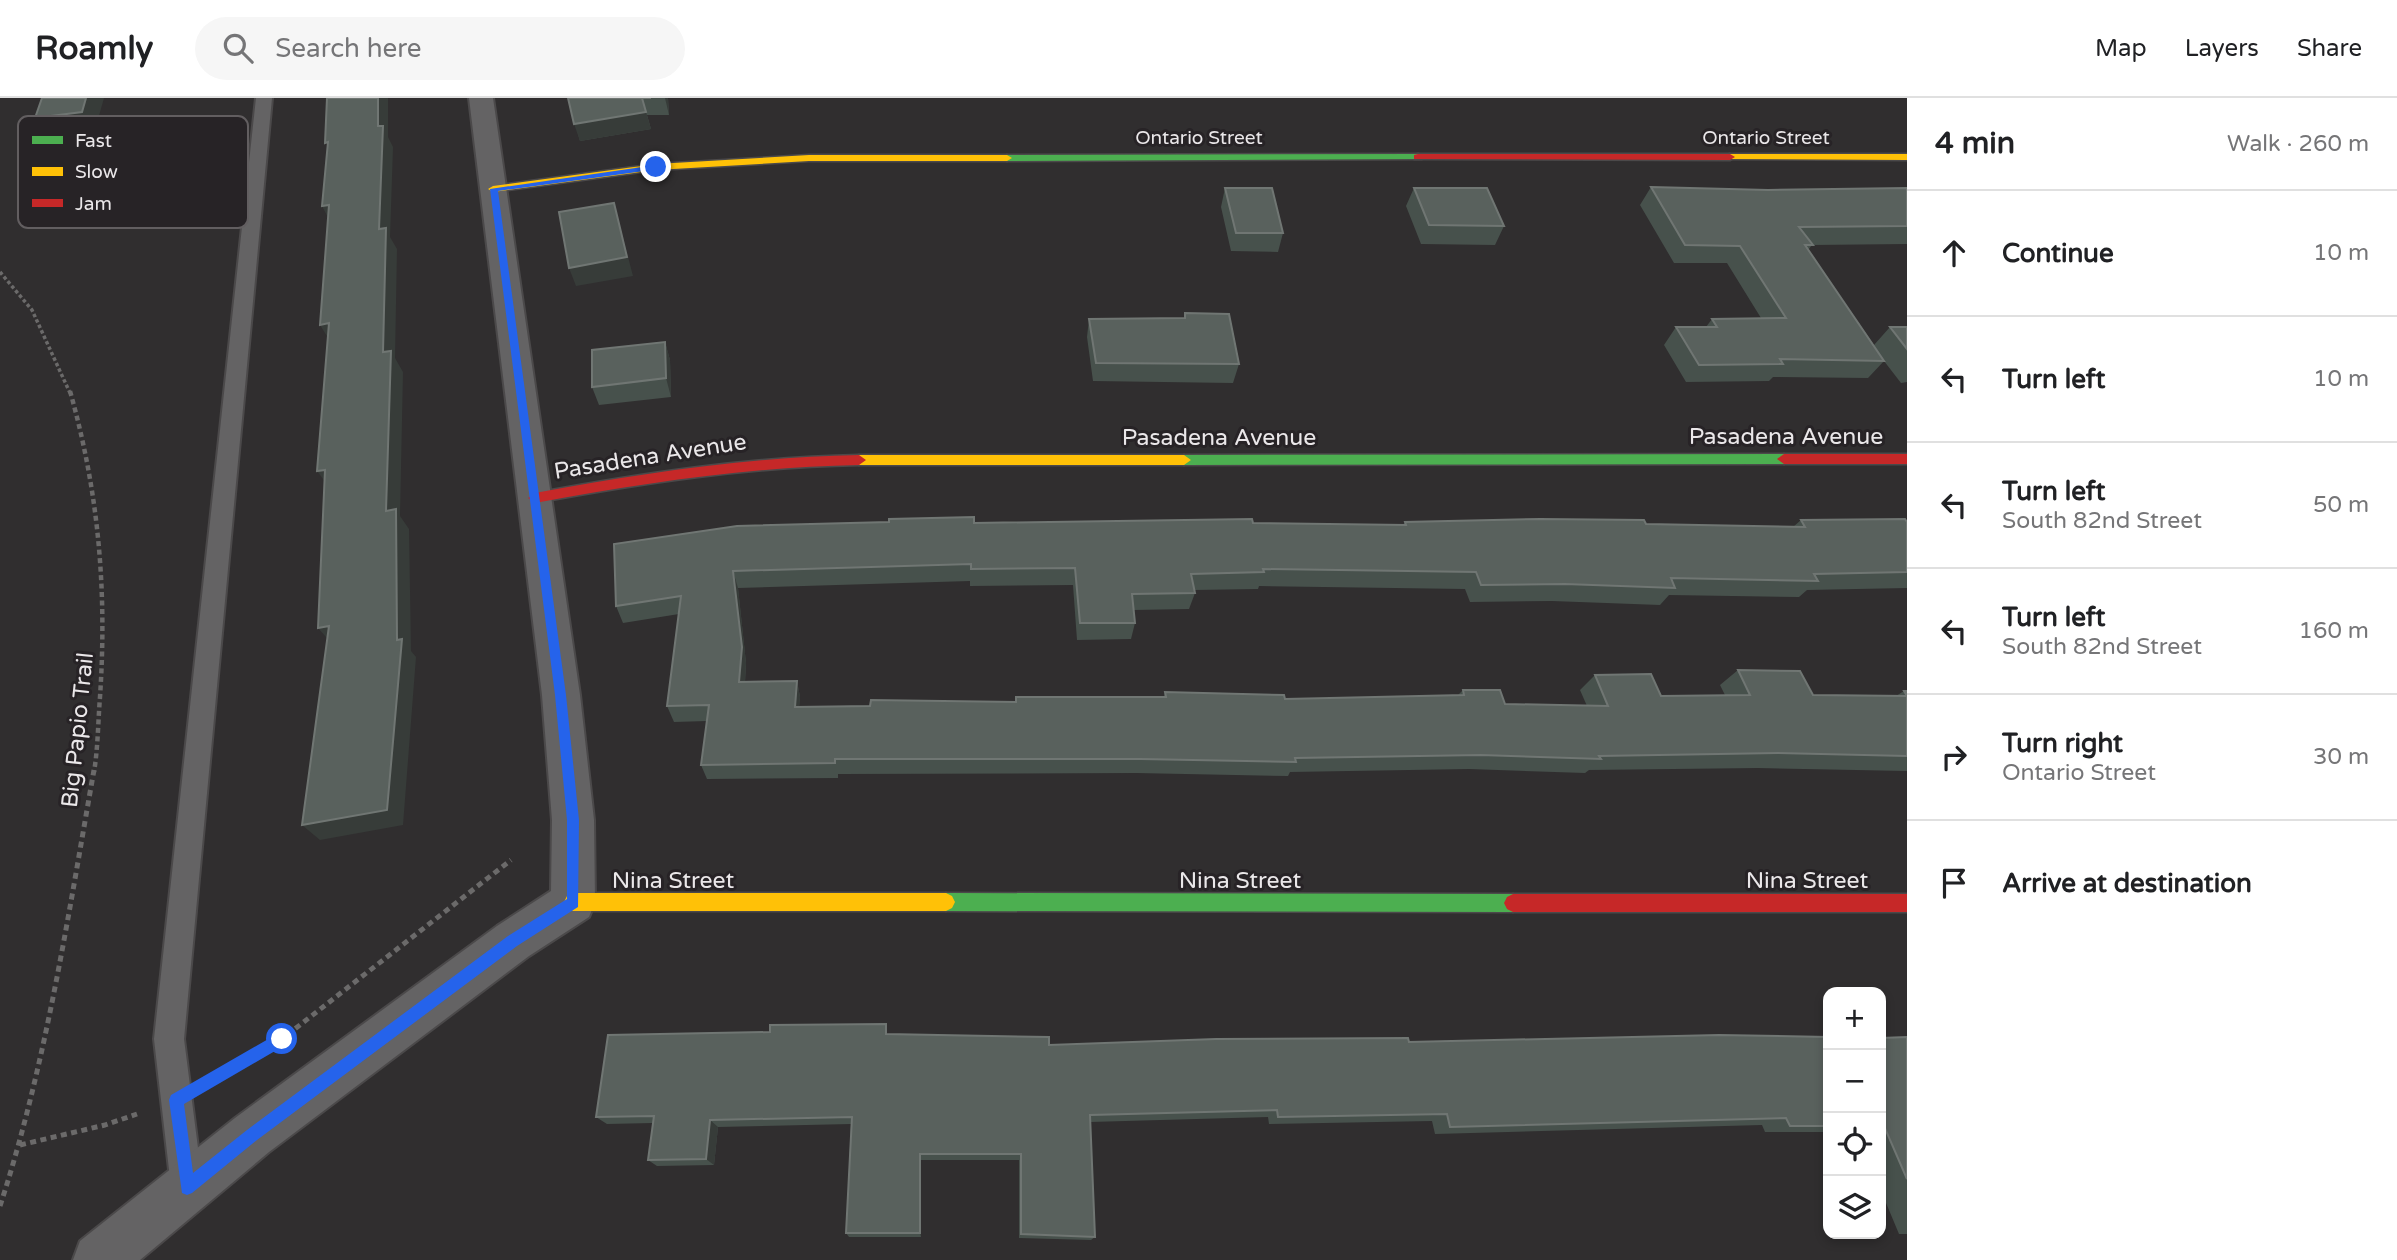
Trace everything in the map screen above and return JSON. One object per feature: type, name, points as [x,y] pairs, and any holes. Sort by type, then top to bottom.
[{"type":"street","points":[[100,1260],[252,1135],[513,941],[573,902],[573,820],[561,695],[481,98]]},
{"type":"street","name":"Ontario Street","points":[[494,189],[656,167],[785,159],[1907,158]]},
{"type":"street","name":"Pasadena Avenue","points":[[535,498],[680,470],[759,461],[1907,459]]},
{"type":"street","name":"Nina Street","points":[[573,902],[1907,903]]},
{"type":"lane","points":[[187,1187],[169,1039],[264,98]]},
{"type":"path","name":"Big Papio Trail","points":[[0,272],[32,310],[68,385],[79,420],[99,528],[104,633],[95,764],[58,969],[20,1144],[0,1206]]},
{"type":"path","points":[[20,1144],[105,1125],[176,1100],[282,1039],[511,860]]},
{"type":"building","points":[[42,98],[86,98],[82,112],[36,116]]},
{"type":"building","points":[[327,98],[378,98],[378,126],[383,126],[379,229],[386,228],[383,352],[391,351],[386,511],[396,509],[397,640],[402,639],[387,810],[302,825],[329,626],[318,628],[325,470],[317,471],[329,323],[320,325],[329,205],[322,206],[328,142],[325,143]]},
{"type":"building","points":[[568,98],[642,98],[646,112],[574,124]]},
{"type":"building","points":[[1651,187],[1768,190],[1907,188],[1907,226],[1799,227],[1813,245],[1805,245],[1884,361],[1780,359],[1783,364],[1699,365],[1676,327],[1717,327],[1712,319],[1786,318],[1740,246],[1685,245]]},
{"type":"building","points":[[1225,188],[1272,188],[1283,233],[1236,233]]},
{"type":"building","points":[[1414,188],[1487,188],[1504,226],[1429,225]]},
{"type":"building","points":[[614,203],[627,257],[569,268],[559,212]]},
{"type":"building","points":[[1185,313],[1229,314],[1239,364],[1096,363],[1089,319],[1185,318]]},
{"type":"building","points":[[1890,327],[1907,327],[1907,349]]},
{"type":"building","points":[[665,342],[666,378],[592,387],[592,350]]},
{"type":"building","points":[[974,517],[974,523],[1252,519],[1253,523],[1406,525],[1405,522],[1540,519],[1644,520],[1646,524],[1805,527],[1801,520],[1905,519],[1907,572],[1814,574],[1818,581],[1671,578],[1675,588],[1565,584],[1481,585],[1476,572],[1263,569],[1264,572],[1191,574],[1195,593],[1132,594],[1135,623],[1080,623],[1075,568],[971,569],[971,564],[733,571],[742,647],[739,682],[797,681],[795,707],[870,706],[871,700],[1016,702],[1016,697],[1166,697],[1165,692],[1284,695],[1285,699],[1464,695],[1463,690],[1500,690],[1505,704],[1608,706],[1595,675],[1651,674],[1661,696],[1750,695],[1738,670],[1800,671],[1813,695],[1907,696],[1907,756],[1778,753],[1599,756],[1601,759],[1481,755],[1295,758],[1296,762],[835,759],[835,763],[701,765],[709,705],[667,706],[681,596],[616,606],[614,544],[737,526]]},
{"type":"building","points":[[886,1024],[886,1034],[1049,1037],[1049,1045],[1216,1039],[1408,1038],[1409,1042],[1719,1035],[1823,1037],[1823,1126],[1790,1126],[1786,1118],[1450,1127],[1447,1114],[1278,1117],[1277,1110],[1090,1115],[1095,1237],[1021,1234],[1021,1154],[920,1154],[920,1233],[846,1233],[852,1117],[710,1120],[706,1159],[648,1160],[654,1116],[596,1117],[608,1035],[770,1032],[770,1025]]},
{"type":"building","points":[[1907,1037],[1907,1179],[1886,1131],[1886,1038]]},
{"type":"traffic: fast","points":[[1007,158],[1418,157]]},
{"type":"traffic: fast","points":[[1184,460],[1784,459]]},
{"type":"traffic: fast","points":[[946,902],[1513,903]]},
{"type":"traffic: slow","points":[[1730,157],[1907,157]]},
{"type":"traffic: slow","points":[[493,189],[656,167],[809,158],[1007,158]]},
{"type":"traffic: slow","points":[[859,460],[1184,460]]},
{"type":"traffic: slow","points":[[573,902],[946,902]]},
{"type":"traffic: jam","points":[[1418,157],[1730,157]]},
{"type":"traffic: jam","points":[[1784,459],[1907,459]]},
{"type":"traffic: jam","points":[[535,498],[656,477],[736,467],[859,460]]},
{"type":"traffic: jam","points":[[1513,903],[1907,903]]},
{"type":"route","points":[[282,1039],[176,1100],[187,1187],[252,1135],[513,941],[573,902],[573,820],[561,695],[494,189],[656,167]]}]
